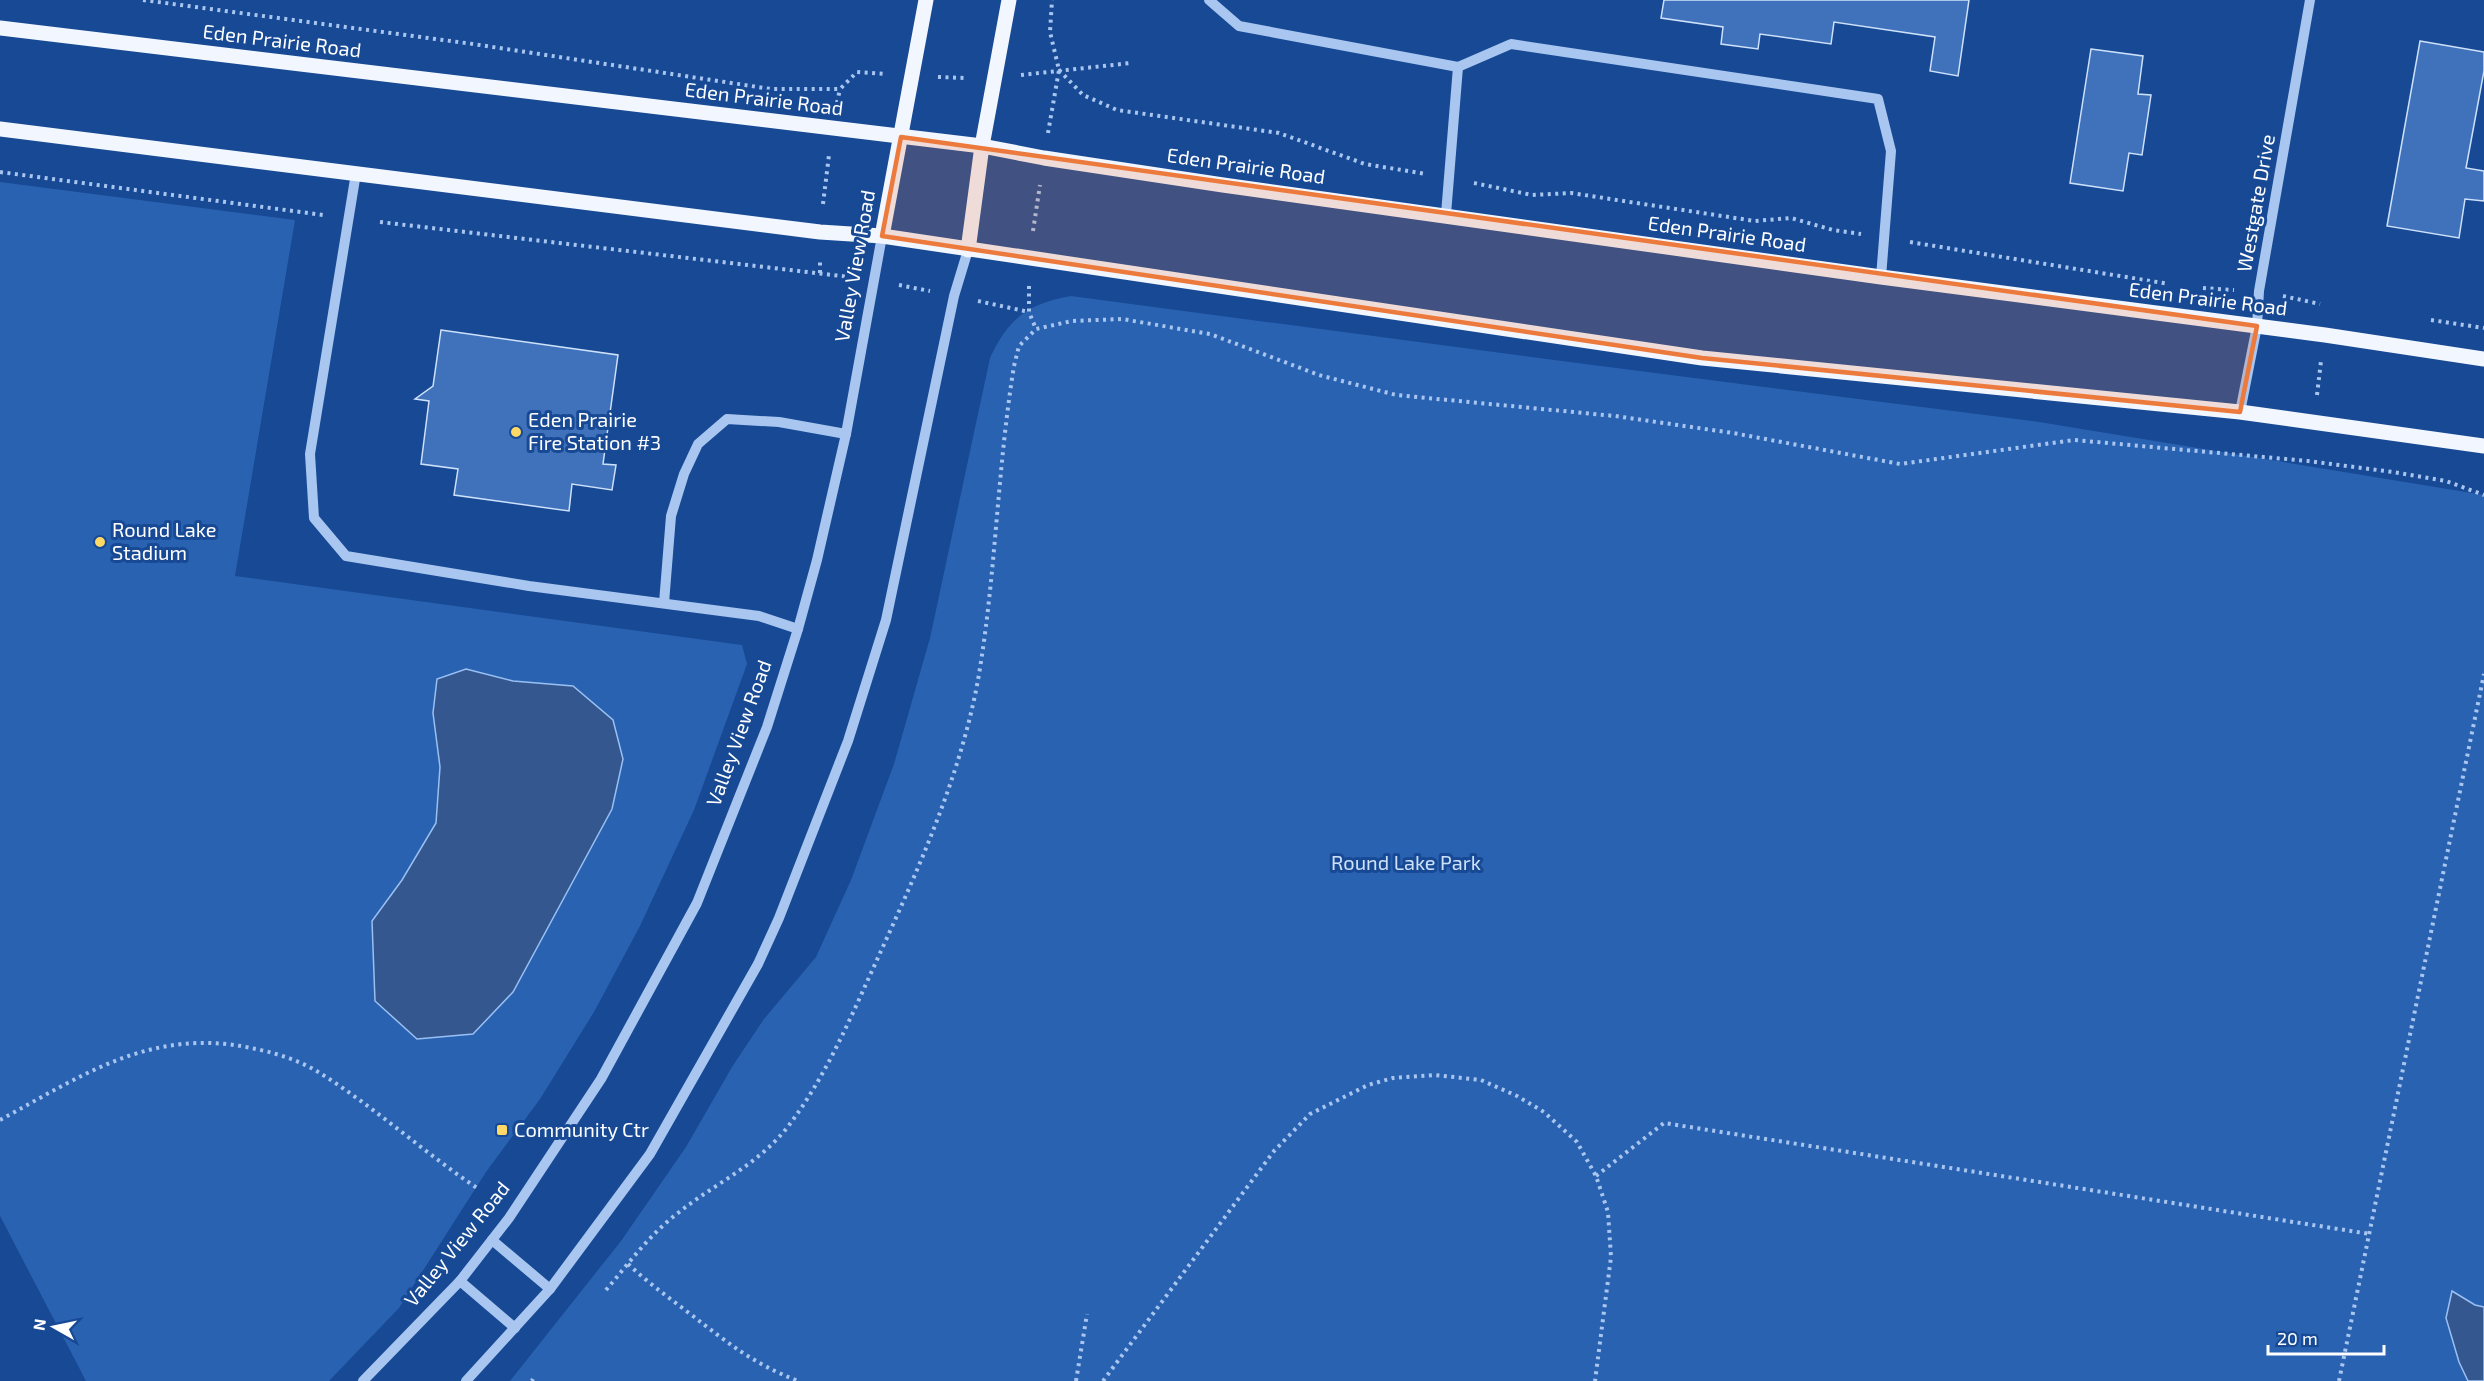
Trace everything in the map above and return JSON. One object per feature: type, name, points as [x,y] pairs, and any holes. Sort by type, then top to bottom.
[{"type":"main road","name":"Valley View Road","points":[[882,236],[926,0]]},
{"type":"main road","points":[[968,250],[982,146],[1009,0]]},
{"type":"main road","name":"Eden Prairie Road","points":[[0,27],[982,146],[1044,158],[1881,277],[2325,335],[2484,359]]},
{"type":"main road","points":[[0,129],[820,232],[882,236],[1702,358],[2240,412],[2484,446]]},
{"type":"street","points":[[1209,0],[1239,26],[1458,67],[1511,44],[1878,99],[1891,151],[1881,277]]},
{"type":"street","name":"Westgate Drive","points":[[2240,412],[2257,326],[2259,291],[2310,0]]},
{"type":"street","points":[[1446,214],[1458,67]]},
{"type":"street","points":[[356,172],[310,454],[314,518],[346,556],[529,586],[759,616],[798,629]]},
{"type":"street","name":"Valley View Road","points":[[363,1381],[460,1281],[492,1240],[601,1079],[697,903],[767,727],[798,629],[846,434],[882,236]]},
{"type":"street","points":[[466,1381],[550,1289],[650,1154],[758,964],[797,875],[848,741],[886,620],[954,296],[968,250]]},
{"type":"street","points":[[664,603],[671,516],[684,474],[698,444],[727,419],[779,422],[846,434]]},
{"type":"street","points":[[492,1240],[550,1289]]},
{"type":"street","points":[[460,1281],[515,1328]]},
{"type":"path","points":[[143,0],[473,44],[771,89],[840,89]]},
{"type":"path","points":[[1036,329],[1029,312],[1029,259],[1059,70],[1050,32],[1052,0]]},
{"type":"path","points":[[820,273],[820,232],[831,129],[840,89],[857,72],[994,79],[1131,63]]},
{"type":"path","points":[[1059,70],[1083,95],[1117,110],[1279,133],[1365,164],[1532,195],[1571,193],[1755,221],[1791,218],[1833,230],[2172,284]]},
{"type":"path","points":[[0,172],[324,215]]},
{"type":"path","points":[[380,222],[874,280],[1029,312]]},
{"type":"path","points":[[2195,288],[2259,291],[2328,305],[2308,461]]},
{"type":"path","points":[[606,1290],[656,1233],[678,1213],[746,1167],[785,1129],[801,1107],[839,1043],[914,878],[951,781],[977,683],[1014,366],[1019,346],[1036,329],[1072,321],[1122,319],[1210,334],[1319,375],[1396,395],[1615,416],[1733,433],[1900,464],[2074,440],[2308,461],[2446,481],[2484,495]]},
{"type":"path","points":[[2428,320],[2484,328]]},
{"type":"path","points":[[2339,1381],[2484,674]]},
{"type":"path","points":[[0,1120],[89,1072],[127,1056],[173,1044],[202,1042],[232,1044],[282,1057],[314,1070],[477,1188]]},
{"type":"path","points":[[1103,1381],[1274,1151],[1310,1114],[1368,1085],[1393,1077],[1435,1075],[1481,1080],[1517,1096],[1544,1112],[1577,1142],[1596,1176],[1608,1212],[1611,1257],[1595,1381]]},
{"type":"path","points":[[1596,1176],[1665,1123],[2370,1234]]},
{"type":"path","points":[[628,1264],[646,1281],[734,1348],[774,1372],[798,1381]]},
{"type":"path","points":[[1076,1381],[1088,1314]]},
{"type":"highlighted area","points":[[901,137],[2257,326],[2240,412],[1702,358],[882,236]]},
{"type":"green space","points":[[0,182],[295,220],[235,576],[742,645],[747,664],[694,810],[640,926],[594,1012],[540,1099],[486,1172],[399,1308],[329,1381],[86,1381],[0,1216]]},
{"type":"green space","name":"Round Lake Park","points":[[1071,296],[2039,422],[2484,495],[2484,1381],[510,1381],[621,1241],[686,1147],[732,1067],[764,1019],[816,957],[851,880],[894,764],[930,638],[990,358],[1004,333],[1021,315],[1042,303]]},
{"type":"shaded area","points":[[466,669],[513,681],[573,686],[613,720],[623,759],[612,809],[513,992],[473,1034],[417,1039],[375,1001],[372,921],[402,880],[436,823],[440,767],[433,713],[437,679]]},
{"type":"shaded area","points":[[2452,1291],[2475,1305],[2484,1307],[2484,1381],[2468,1381],[2459,1362],[2446,1318]]},
{"type":"building","points":[[1664,0],[1969,0],[1958,76],[1930,71],[1935,37],[1834,22],[1831,44],[1760,34],[1758,49],[1721,44],[1723,27],[1661,18]]},
{"type":"building","points":[[2420,41],[2484,52],[2484,71],[2466,168],[2484,171],[2484,201],[2465,199],[2459,238],[2387,226]]},
{"type":"building","points":[[2091,49],[2143,56],[2138,94],[2151,95],[2142,155],[2129,153],[2123,191],[2070,183]]},
{"type":"building","name":"Eden Prairie Fire Station #3","points":[[441,330],[618,355],[603,464],[616,465],[612,490],[572,484],[569,511],[454,495],[458,469],[421,464],[429,401],[415,399],[433,386]]},
{"type":"place","name":"Eden Prairie Fire Station #3","points":[[516,432]]},
{"type":"place","name":"Round Lake Stadium","points":[[100,542]]},
{"type":"place","name":"Community Ctr","points":[[502,1130]]}]
